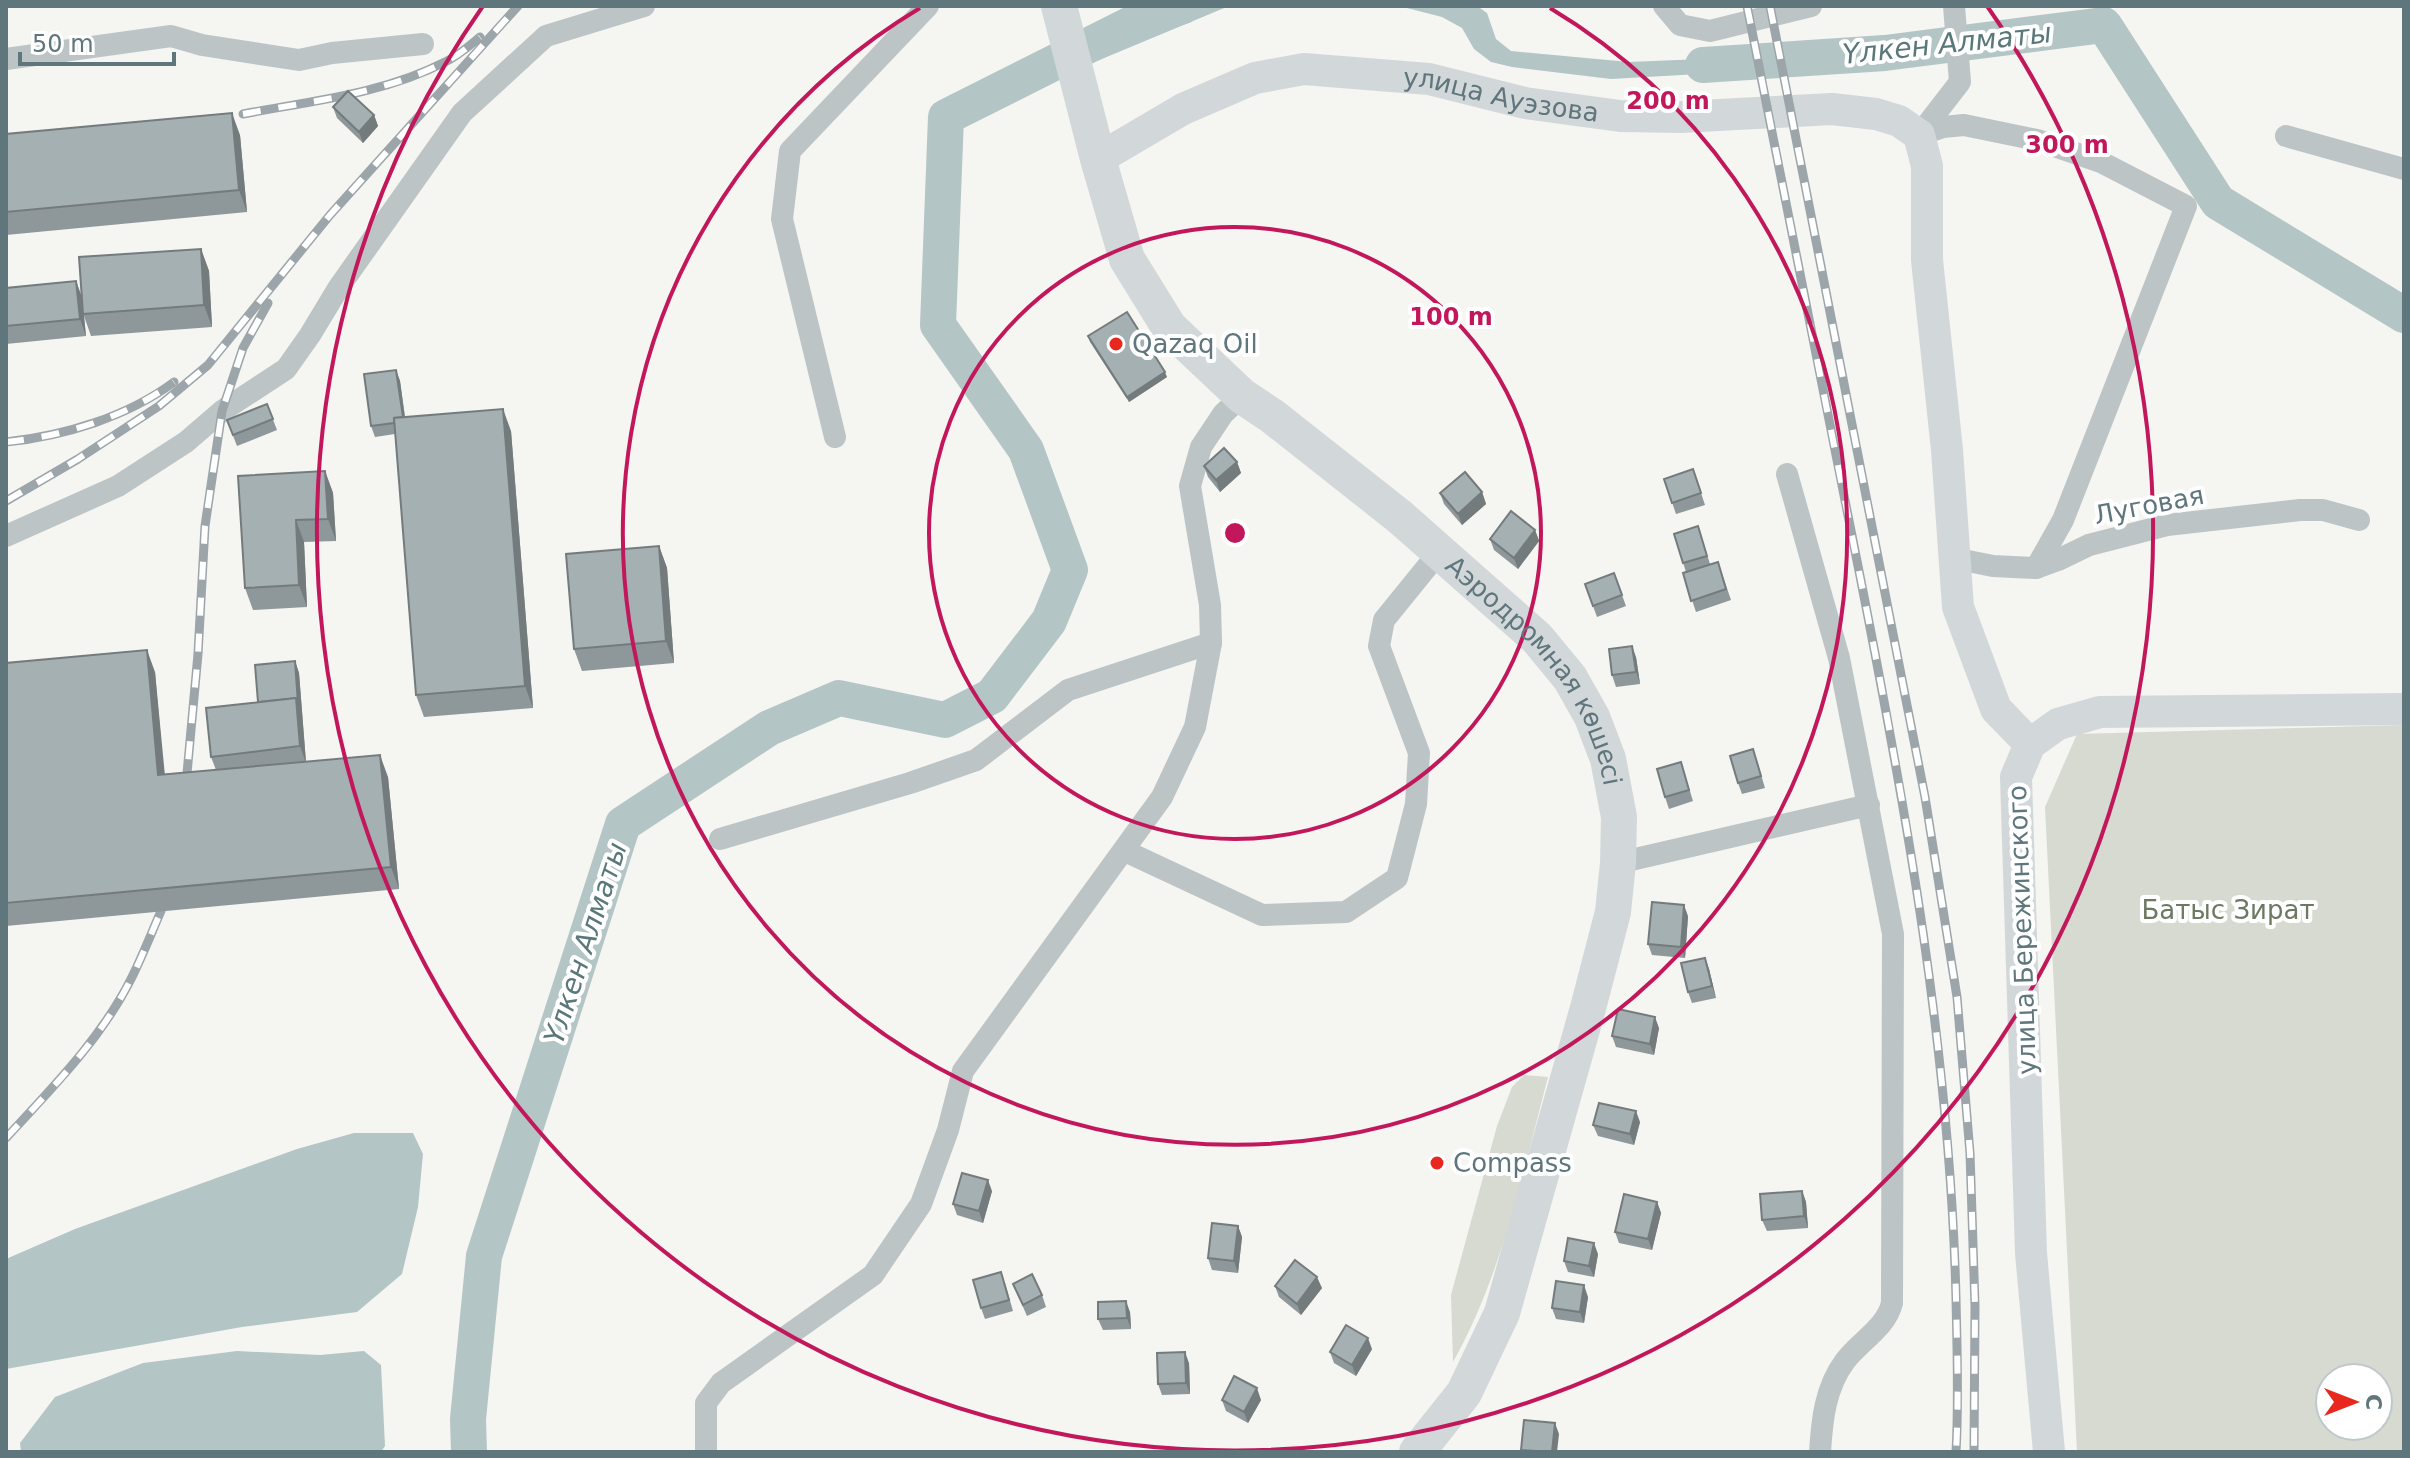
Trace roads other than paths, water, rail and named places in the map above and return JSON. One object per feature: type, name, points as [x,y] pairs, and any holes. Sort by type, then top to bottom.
[{"type":"main road","name":"Аэродромная көшесі","points":[[1059,6],[1127,259],[1169,327],[1242,396],[1365,489],[1537,638],[1570,678],[1592,717],[1608,759],[1619,817],[1613,912],[1502,1313],[1464,1393],[1417,1452]]},
{"type":"main road","name":"улица Ауэзова","points":[[1098,159],[1183,109],[1255,78],[1304,69],[1429,79],[1525,103],[1620,116],[1681,117],[1832,109],[1876,114],[1899,121],[1919,135]]},
{"type":"main road","points":[[1919,135],[1927,166],[1927,260],[1947,450],[1958,607],[1996,709],[2030,744],[2058,724],[2100,712],[2404,709]]},
{"type":"main road","name":"улица Бережинского","points":[[2030,744],[2016,777],[2031,1253],[2049,1452]]},
{"type":"street","points":[[6,536],[118,486],[186,442],[222,411],[286,369],[339,287],[462,113],[546,36],[644,6]]},
{"type":"street","points":[[835,437],[782,219],[790,151],[928,6]]},
{"type":"street","points":[[1664,6],[1680,25],[1710,31],[1810,7]]},
{"type":"street","points":[[1919,135],[1960,82],[1954,6]]},
{"type":"street","points":[[6,59],[171,36],[202,45],[299,60],[332,53],[423,44]]},
{"type":"street","points":[[1919,135],[1943,127],[1964,125],[2037,140],[2101,162],[2186,206],[2063,520],[2036,568]]},
{"type":"street","points":[[2286,136],[2404,169]]},
{"type":"street","points":[[706,1452],[706,1403],[721,1383],[873,1275],[921,1204],[948,1130],[963,1071],[1162,797],[1195,727],[1211,643],[1210,605],[1190,486],[1201,447],[1223,414],[1242,396]]},
{"type":"street","points":[[1787,474],[1839,658],[1893,934],[1893,1289],[1889,1316],[1844,1362],[1823,1406],[1820,1452]]},
{"type":"street","name":"Луговая","points":[[1953,558],[1993,566],[2036,568],[2089,545],[2167,525],[2300,510],[2323,510],[2359,520]]},
{"type":"street","points":[[1125,851],[1262,915],[1346,912],[1397,878],[1416,804],[1419,753],[1379,646],[1384,620],[1440,551]]},
{"type":"street","points":[[720,839],[910,783],[976,760],[1068,690],[1211,643]]},
{"type":"street","points":[[1618,863],[1869,805]]},
{"type":"waterway","name":"Үлкен Алматы","points":[[469,1452],[468,1419],[484,1256],[623,824],[769,728],[839,698],[945,720],[992,696],[1049,621],[1070,570],[1026,450],[938,325],[946,117],[1133,23],[1183,6]]},
{"type":"waterway","name":"Үлкен Алматы","points":[[1703,65],[1885,53],[2104,25],[2218,202],[2404,315]]},
{"type":"railway","points":[[6,501],[159,406],[208,365],[330,215],[518,6]]},
{"type":"railway","points":[[1747,6],[1877,666],[1923,935],[1945,1116],[1952,1207],[1957,1355],[1956,1452]]},
{"type":"railway","points":[[1770,6],[1925,797],[1957,997],[1970,1153],[1975,1306],[1974,1452]]},
{"type":"railway","points":[[243,114],[397,82],[450,60],[480,37]]},
{"type":"railway","points":[[185,795],[198,654],[205,526],[222,411],[243,348],[268,303]]},
{"type":"railway","points":[[6,442],[50,435],[94,423],[136,405],[174,382]]},
{"type":"railway","points":[[6,1138],[74,1063],[105,1022],[131,979],[161,911]]},
{"type":"place","name":"Qazaq Oil","points":[[1116,344]]},
{"type":"place","name":"Compass","points":[[1437,1163]]},
{"type":"park label","name":"Батыс Зират","points":[[2228,910]]}]
